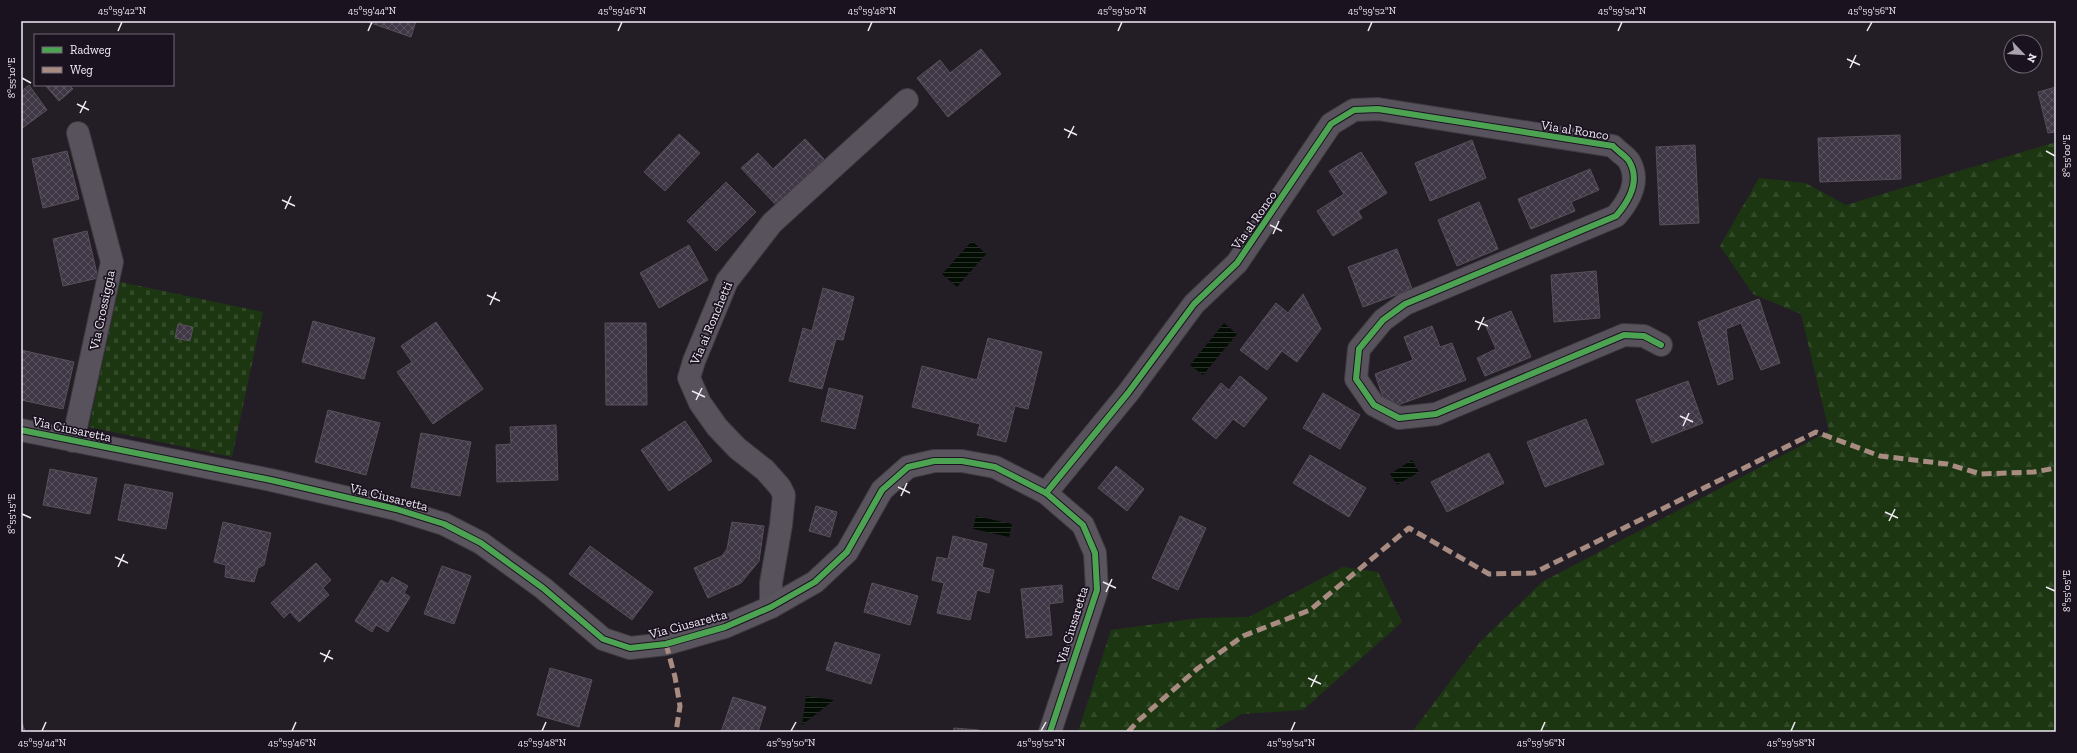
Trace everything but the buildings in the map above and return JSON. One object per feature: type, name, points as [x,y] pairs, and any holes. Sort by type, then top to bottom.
[{"type":"street","name":"Via ai Ronchetti","points":[[771,607],[771,582],[781,525],[784,495],[780,487],[765,470],[737,448],[717,427],[700,403],[690,378],[694,361],[727,281],[772,223],[907,100]]},
{"type":"street","name":"Via al Ronco","points":[[1046,493],[1128,393],[1194,304],[1237,263],[1332,124],[1354,110],[1378,109],[1613,146],[1629,161],[1634,180],[1629,201],[1616,216],[1405,304],[1383,320],[1359,349],[1356,379],[1374,405],[1399,418],[1436,414],[1624,335],[1644,336],[1661,345]]},
{"type":"street","name":"Via Crossiggia","points":[[73,441],[112,262],[78,133]]},
{"type":"street","name":"Via Ciusaretta","points":[[21,430],[271,480],[396,509],[444,524],[481,542],[543,588],[603,639],[630,648],[666,644],[725,627],[771,607],[815,582],[847,552],[882,490],[908,467],[934,461],[955,461],[995,467],[1046,493],[1083,525],[1095,553],[1097,590],[1050,732]]},
{"type":"green space","points":[[2056,142],[2056,732],[1412,732],[1480,642],[1542,582],[1829,431],[1801,314],[1753,294],[1720,246],[1759,178],[1805,183],[1846,205]]},
{"type":"green space","points":[[120,282],[263,312],[232,457],[89,427]]},
{"type":"green space","points":[[1343,567],[1378,572],[1402,622],[1303,710],[1242,714],[1211,732],[1078,732],[1111,630],[1200,618],[1249,617]]},
{"type":"shaded area","points":[[972,241],[986,254],[957,287],[942,274]]},
{"type":"shaded area","points":[[1224,323],[1237,334],[1203,375],[1190,365]]},
{"type":"shaded area","points":[[1412,460],[1419,472],[1397,485],[1390,474]]},
{"type":"shaded area","points":[[976,516],[1012,524],[1009,537],[973,529]]},
{"type":"shaded area","points":[[806,696],[834,700],[802,725]]},
{"type":"marked path","points":[[1128,732],[1138,721],[1197,669],[1243,636],[1310,610],[1409,528],[1489,574],[1534,573],[1816,432],[1880,456],[1947,464],[1981,474],[2034,472],[2056,468]]},
{"type":"marked path","points":[[666,644],[675,677],[680,706],[676,732]]},
{"type":"cycle path","points":[[1046,493],[1128,393],[1194,304],[1237,263],[1331,124],[1354,110],[1378,109],[1613,146],[1629,161],[1634,176],[1634,183],[1629,197],[1616,216],[1405,304],[1383,320],[1359,349],[1356,379],[1374,405],[1399,418],[1436,414],[1624,335],[1644,336],[1661,345]]},
{"type":"cycle path","points":[[21,430],[271,480],[396,509],[444,524],[481,543],[543,588],[603,639],[630,648],[666,644],[725,627],[771,607],[815,582],[847,552],[882,490],[908,467],[934,461],[962,461],[995,467],[1046,493],[1083,525],[1095,553],[1097,590],[1050,732]]}]
